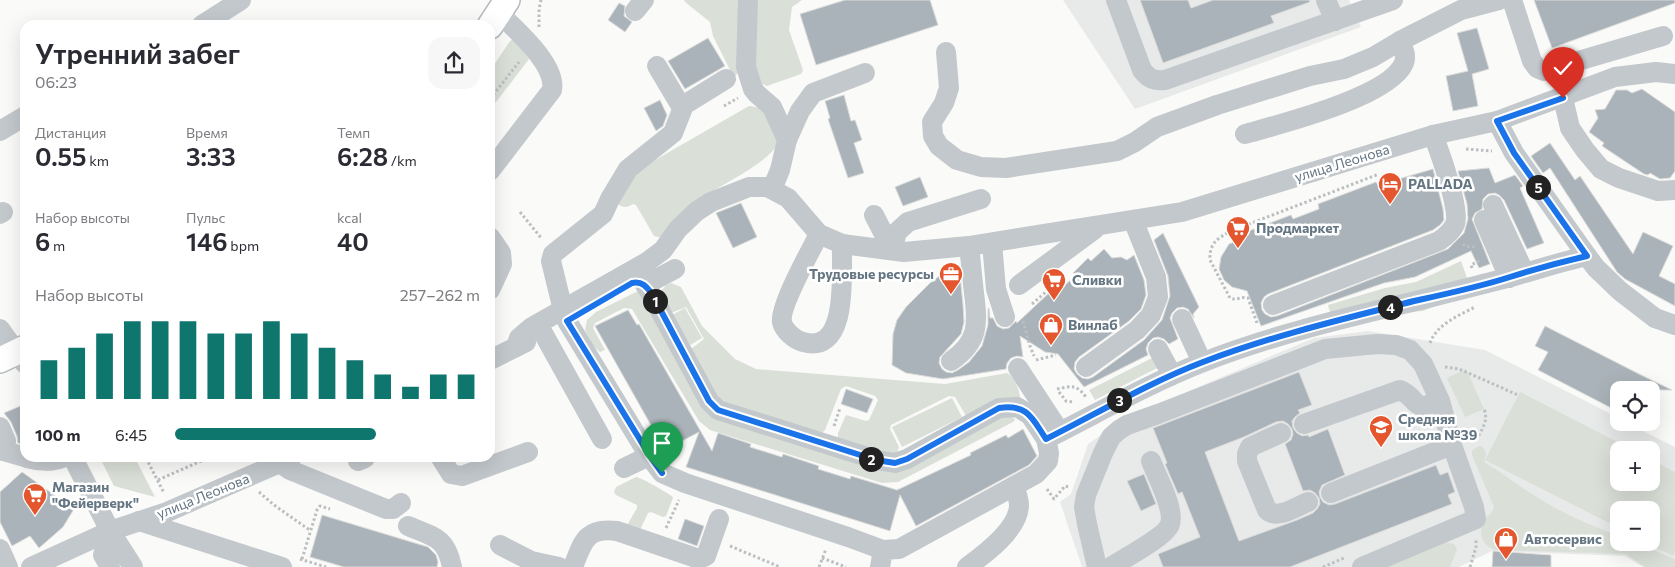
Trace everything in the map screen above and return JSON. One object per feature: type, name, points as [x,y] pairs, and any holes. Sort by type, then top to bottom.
[{"type":"street","points":[[210,20],[240,0]]},
{"type":"street","points":[[748,0],[746,67],[753,89],[772,107],[787,140]]},
{"type":"street","points":[[1116,0],[1142,70],[1148,78],[1157,81],[1165,80],[1335,22],[1394,0]]},
{"type":"street","points":[[1326,0],[1335,22]]},
{"type":"street","points":[[946,52],[949,88],[944,103],[932,122],[933,136],[939,146],[957,160],[981,166],[1006,168],[1117,151],[1135,142],[1157,127],[1217,105],[1310,76],[1344,69],[1373,57],[1400,40],[1461,10],[1498,0]]},
{"type":"street","points":[[1512,0],[1532,61],[1537,68],[1544,71],[1663,36]]},
{"type":"street","points":[[495,164],[552,90],[554,84],[539,54],[499,13]]},
{"type":"street","points":[[1245,134],[1350,102],[1368,92],[1393,76],[1403,64],[1404,53],[1400,40]]},
{"type":"street","points":[[657,66],[682,108]]},
{"type":"street","name":"улица Леонова","points":[[819,234],[842,244],[918,251],[986,244],[1182,212],[1436,143],[1563,98],[1615,77],[1656,72],[1675,74]]},
{"type":"street","points":[[772,189],[780,170],[787,140],[800,111],[813,93],[865,73]]},
{"type":"street","points":[[726,79],[684,105],[673,133],[628,169],[602,214],[553,254],[551,261],[565,315],[662,473],[685,483],[848,537],[881,558],[1036,474],[1048,461],[1053,435],[1027,364]]},
{"type":"street","points":[[1563,98],[1570,128],[1585,150],[1601,168],[1619,178],[1658,191],[1675,190]]},
{"type":"street","points":[[0,130],[20,119]]},
{"type":"street","points":[[1497,121],[1514,153],[1596,268],[1620,291],[1655,318],[1675,325]]},
{"type":"street","points":[[1272,306],[1439,241],[1445,236],[1455,224],[1457,215],[1436,143]]},
{"type":"street","points":[[495,358],[543,333],[565,315],[636,270],[663,250],[686,221],[712,202],[749,187],[763,186],[788,198],[819,234],[784,308],[782,322],[790,335],[803,342],[817,343],[826,340],[835,329],[840,309],[842,244]]},
{"type":"street","points":[[892,250],[897,232],[908,222],[981,199]]},
{"type":"street","points":[[1488,212],[1516,275]]},
{"type":"street","points":[[874,215],[892,250]]},
{"type":"street","points":[[1086,367],[1137,330],[1151,315],[1158,297],[1156,277],[1133,220]]},
{"type":"street","points":[[1020,285],[1099,226]]},
{"type":"street","points":[[495,244],[501,253],[502,264],[495,279]]},
{"type":"street","points":[[986,244],[985,294],[998,317]]},
{"type":"street","points":[[951,361],[967,348],[972,340],[977,323],[986,244]]},
{"type":"street","points":[[1053,435],[1096,414],[1115,402],[1172,375],[1202,362],[1273,338],[1587,256]]},
{"type":"street","points":[[645,285],[675,269]]},
{"type":"street","points":[[516,348],[519,338],[525,333],[632,283],[638,282],[645,285],[652,294],[709,401],[718,410],[876,460],[895,463],[907,459],[999,408],[1017,407],[1030,415],[1053,435]]},
{"type":"street","points":[[1182,319],[1202,362]]},
{"type":"street","points":[[0,328],[17,356]]},
{"type":"street","points":[[543,333],[602,439]]},
{"type":"street","points":[[1097,567],[1084,507],[1086,495],[1103,453],[1111,437],[1118,430],[1326,349],[1377,344],[1396,345],[1410,350],[1424,364],[1440,401],[1452,445],[1474,507],[1476,519],[1362,567]]},
{"type":"street","points":[[1158,349],[1172,375]]},
{"type":"street","points":[[1304,424],[1400,390],[1406,393],[1416,404],[1426,406],[1440,401]]},
{"type":"street","points":[[1281,433],[1250,447],[1247,454],[1247,461],[1266,510],[1271,514],[1277,515],[1308,502]]},
{"type":"street","points":[[2,439],[20,452]]},
{"type":"street","points":[[1331,493],[1452,445]]},
{"type":"street","points":[[443,462],[450,474],[462,476],[528,452]]},
{"type":"street","points":[[624,468],[650,456]]},
{"type":"street","points":[[75,462],[110,531],[133,567]]},
{"type":"street","name":"улица Леонова","points":[[30,567],[110,531],[168,512],[281,462]]},
{"type":"street","points":[[286,462],[290,470],[386,510],[393,509],[401,503]]},
{"type":"street","points":[[1111,567],[1160,536],[1168,530],[1171,523],[1168,502],[1151,462]]},
{"type":"street","points":[[967,567],[1005,535],[1018,512],[1020,503],[1014,486]]},
{"type":"street","points":[[573,567],[588,536],[596,531],[617,531],[699,559],[706,556],[719,519]]},
{"type":"street","points":[[140,521],[282,567]]},
{"type":"street","points":[[408,526],[443,543],[448,549],[452,567]]},
{"type":"street","points":[[110,531],[103,555],[110,567]]},
{"type":"street","points":[[500,545],[530,561],[559,567]]},
{"type":"street","points":[[0,549],[8,567]]},
{"type":"path","points":[[723,106],[753,89]]},
{"type":"path","points":[[1436,143],[1461,149],[1498,152]]},
{"type":"path","points":[[1256,320],[1248,298],[1235,300],[1230,298],[1210,260],[1209,253],[1215,240],[1230,231],[1384,172]]},
{"type":"path","points":[[520,212],[553,254]]},
{"type":"path","points":[[1027,364],[1056,355]]},
{"type":"path","points":[[1424,364],[1459,369],[1518,395]]},
{"type":"path","points":[[1077,402],[1066,401],[1056,389],[1071,386],[1081,390],[1090,403]]},
{"type":"path","points":[[1082,400],[1091,394]]},
{"type":"path","points":[[832,429],[840,408]]},
{"type":"path","points":[[1479,435],[1486,420],[1484,409]]},
{"type":"path","points":[[148,462],[165,495]]},
{"type":"path","points":[[158,480],[199,462]]},
{"type":"path","points":[[244,479],[274,505],[310,531]]},
{"type":"path","points":[[659,545],[685,483]]},
{"type":"path","points":[[302,559],[317,510],[320,506],[337,512]]},
{"type":"path","points":[[1470,567],[1476,546],[1476,519]]},
{"type":"path","points":[[712,539],[780,567]]},
{"type":"path","points":[[822,558],[846,567]]},
{"type":"shaded area","points":[[684,0],[743,0],[740,71],[735,76],[732,74],[713,36],[710,22]]},
{"type":"shaded area","points":[[755,0],[802,0],[792,7],[789,30],[803,70],[801,74],[767,86],[760,83],[755,67]]},
{"type":"shaded area","points":[[1063,0],[1349,0],[1361,27],[1135,109]]},
{"type":"shaded area","points":[[514,39],[529,59],[495,103],[495,64],[510,41]]},
{"type":"shaded area","points":[[749,106],[758,108],[766,114],[776,136],[776,146],[755,166],[714,190],[701,200],[662,238],[654,236],[636,205],[633,204],[625,207],[617,203],[636,171]]},
{"type":"shaded area","points":[[1461,261],[1472,292],[1423,311],[1331,316],[1328,305],[1385,288],[1416,282]]},
{"type":"shaded area","points":[[671,283],[681,287],[702,326],[735,359],[756,369],[945,384],[1007,373],[1016,385],[1020,400],[966,416],[955,397],[949,396],[891,425],[890,429],[899,447],[897,453],[893,456],[838,438],[838,433],[846,415],[866,421],[869,420],[878,400],[875,396],[846,386],[841,389],[825,430],[820,434],[725,405],[715,395],[690,350],[704,339],[686,307],[671,313],[660,293],[666,285]]},
{"type":"shaded area","points":[[636,292],[642,292],[715,417],[889,471],[1002,415],[1013,417],[1015,420],[898,482],[882,483],[710,430],[699,421],[632,309],[624,308],[595,323],[593,328],[605,350],[600,352],[593,346],[585,330],[587,320],[596,312]]},
{"type":"shaded area","points":[[685,308],[702,338],[690,345],[672,315]]},
{"type":"shaded area","name":"Средняя школа №39","points":[[1368,331],[1485,350],[1610,413],[1610,431],[1643,431],[1675,447],[1675,567],[1643,567],[1625,556],[1492,551],[1459,567],[1082,567],[1060,502],[1071,494],[1088,444],[1125,418],[1314,338]]},
{"type":"shaded area","points":[[1154,357],[1159,367],[1095,400],[1089,390]]},
{"type":"shaded area","points":[[1466,369],[1484,409],[1465,417],[1447,378]]},
{"type":"shaded area","points":[[1520,392],[1615,441],[1610,441],[1610,491],[1660,491],[1660,464],[1675,472],[1675,552],[1673,556],[1660,550],[1660,501],[1610,501],[1610,523],[1485,460]]},
{"type":"shaded area","points":[[952,398],[962,417],[902,447],[892,427]]},
{"type":"shaded area","points":[[1478,446],[1482,446],[1486,453],[1484,462],[1542,501],[1574,518],[1610,532],[1610,551],[1656,551],[1675,559],[1675,567],[1645,567],[1626,554],[1496,550],[1490,548],[1483,539],[1481,528],[1494,507],[1472,451]]},
{"type":"shaded area","points":[[102,462],[137,462],[155,497],[114,486]]},
{"type":"shaded area","points":[[636,477],[643,479],[673,498],[666,516],[648,513],[640,530],[626,527],[637,505],[616,495],[614,492],[616,487]]},
{"type":"shaded area","points":[[1445,542],[1454,544],[1457,549],[1450,567],[1382,567]]},
{"type":"building","points":[[845,0],[930,0],[938,25],[816,65],[800,14]]},
{"type":"building","points":[[1140,0],[1188,0],[1191,8],[1213,0],[1309,0],[1310,2],[1271,16],[1274,23],[1163,63]]},
{"type":"building","points":[[1534,0],[1675,0],[1675,3],[1552,48]]},
{"type":"building","points":[[619,3],[625,6],[624,16],[632,22],[625,32],[608,20]]},
{"type":"building","points":[[1477,28],[1489,69],[1472,74],[1478,106],[1453,111],[1446,76],[1468,71],[1457,33]]},
{"type":"building","points":[[708,38],[725,66],[685,89],[668,61]]},
{"type":"building","points":[[1642,89],[1675,112],[1675,171],[1670,178],[1660,179],[1650,173],[1648,175],[1644,174],[1602,146],[1604,143],[1589,132],[1598,118],[1595,110],[1605,109],[1616,90],[1627,90],[1632,93]]},
{"type":"building","points":[[844,95],[851,121],[855,120],[862,140],[854,143],[864,173],[848,178],[828,119],[830,118],[825,101]]},
{"type":"building","points":[[660,100],[667,115],[663,126],[656,131],[644,108]]},
{"type":"building","points":[[1550,143],[1575,180],[1580,176],[1633,254],[1643,232],[1673,246],[1659,276],[1675,284],[1675,306],[1625,279],[1617,272],[1550,168],[1543,173],[1531,156]]},
{"type":"building","points":[[1489,168],[1495,183],[1515,175],[1523,186],[1520,188],[1544,243],[1527,249],[1504,200],[1495,193],[1488,194],[1483,199],[1482,209],[1475,213],[1472,219],[1490,264],[1479,268],[1471,251],[1415,277],[1384,283],[1261,326],[1247,291],[1232,287],[1224,280],[1219,269],[1221,257],[1229,244],[1237,241],[1235,236],[1291,215],[1293,219],[1319,209],[1318,204],[1376,182],[1378,185],[1433,169],[1443,209],[1444,220],[1440,225],[1433,230],[1268,294],[1261,303],[1262,310],[1271,317],[1277,316],[1448,249],[1464,233],[1468,219],[1467,204],[1458,171]]},
{"type":"building","points":[[920,177],[928,197],[903,206],[895,187]]},
{"type":"building","points":[[741,203],[757,237],[733,248],[716,213]]},
{"type":"building","points":[[1163,233],[1199,307],[1193,314],[1194,318],[1188,309],[1183,307],[1177,308],[1170,318],[1178,339],[1169,344],[1164,339],[1153,338],[1148,343],[1146,349],[1148,355],[1084,387],[1058,354],[1045,352],[1020,336],[1023,357],[1011,358],[1007,363],[1006,369],[943,379],[906,373],[892,365],[893,334],[897,320],[906,307],[942,274],[954,271],[960,275],[964,322],[961,334],[940,357],[939,363],[942,369],[952,373],[969,362],[982,346],[988,325],[989,308],[990,318],[993,318],[997,326],[1003,329],[1009,328],[1016,321],[1017,323],[1050,292],[1053,296],[1075,276],[1073,273],[1088,258],[1091,261],[1104,249],[1112,258],[1121,257],[1127,260],[1134,255],[1144,280],[1146,295],[1141,309],[1129,321],[1079,357],[1075,362],[1074,369],[1077,374],[1082,378],[1088,379],[1093,377],[1144,340],[1162,320],[1170,296],[1168,276],[1154,240]]},
{"type":"building","points":[[628,310],[637,325],[639,324],[712,451],[718,433],[751,444],[750,447],[782,457],[783,454],[819,466],[818,469],[850,479],[851,476],[897,490],[971,455],[970,453],[1006,435],[1008,438],[1023,429],[1037,456],[1029,465],[916,526],[900,495],[890,531],[686,467],[699,432],[665,450],[595,326]]},
{"type":"building","points":[[1545,326],[1653,381],[1610,381],[1610,407],[1538,370],[1548,352],[1535,346]]},
{"type":"building","points":[[1299,372],[1312,405],[1298,410],[1300,413],[1292,421],[1293,428],[1302,436],[1308,435],[1309,437],[1328,429],[1345,475],[1322,485],[1319,492],[1323,502],[1329,505],[1335,504],[1436,465],[1440,475],[1448,472],[1455,492],[1448,495],[1452,504],[1290,567],[1163,567],[1158,554],[1200,537],[1182,492],[1178,494],[1165,464],[1167,463],[1153,428]],"holes":[[[1283,421],[1288,424],[1293,434],[1291,440],[1285,444],[1303,491],[1310,490],[1315,493],[1319,498],[1320,504],[1313,513],[1239,541],[1205,452],[1276,422]]]},
{"type":"building","points":[[1660,384],[1672,390],[1660,390]]},
{"type":"building","points":[[846,389],[873,399],[867,413],[841,404]]},
{"type":"building","points":[[20,406],[20,444],[18,443],[11,422],[4,413]]},
{"type":"building","name":"Магазин \"Фейерверк\"","points":[[22,472],[74,509],[63,527],[39,548],[30,536],[12,546],[0,522],[0,492]]},
{"type":"building","points":[[1144,474],[1156,504],[1141,511],[1127,481]]},
{"type":"building","points":[[322,515],[428,547],[436,555],[437,567],[344,567],[310,557]]},
{"type":"building","points":[[685,519],[704,526],[697,546],[678,539]]},
{"type":"building","points":[[1493,551],[1551,555],[1551,567],[1492,567]]},
{"type":"place","name":"PALLADA","points":[[1390,205]]},
{"type":"place","name":"Продмаркет","points":[[1238,249]]},
{"type":"place","name":"Трудовые ресурсы","points":[[951,295]]},
{"type":"place","name":"Сливки","points":[[1054,301]]},
{"type":"place","name":"Винлаб","points":[[1051,346]]},
{"type":"place","name":"Средняя школа №39","points":[[1381,448]]},
{"type":"place","name":"Магазин \"Фейерверк\"","points":[[35,516]]},
{"type":"place","name":"Автосервис","points":[[1506,560]]},
{"type":"route","points":[[662,473],[655,465],[567,321],[632,283],[638,282],[645,285],[652,294],[709,401],[718,410],[876,460],[895,463],[907,459],[999,408],[1017,407],[1030,415],[1046,439],[1096,414],[1115,402],[1172,375],[1202,362],[1264,341],[1364,313],[1509,278],[1558,262],[1587,256],[1514,153],[1497,121],[1563,98]]}]
